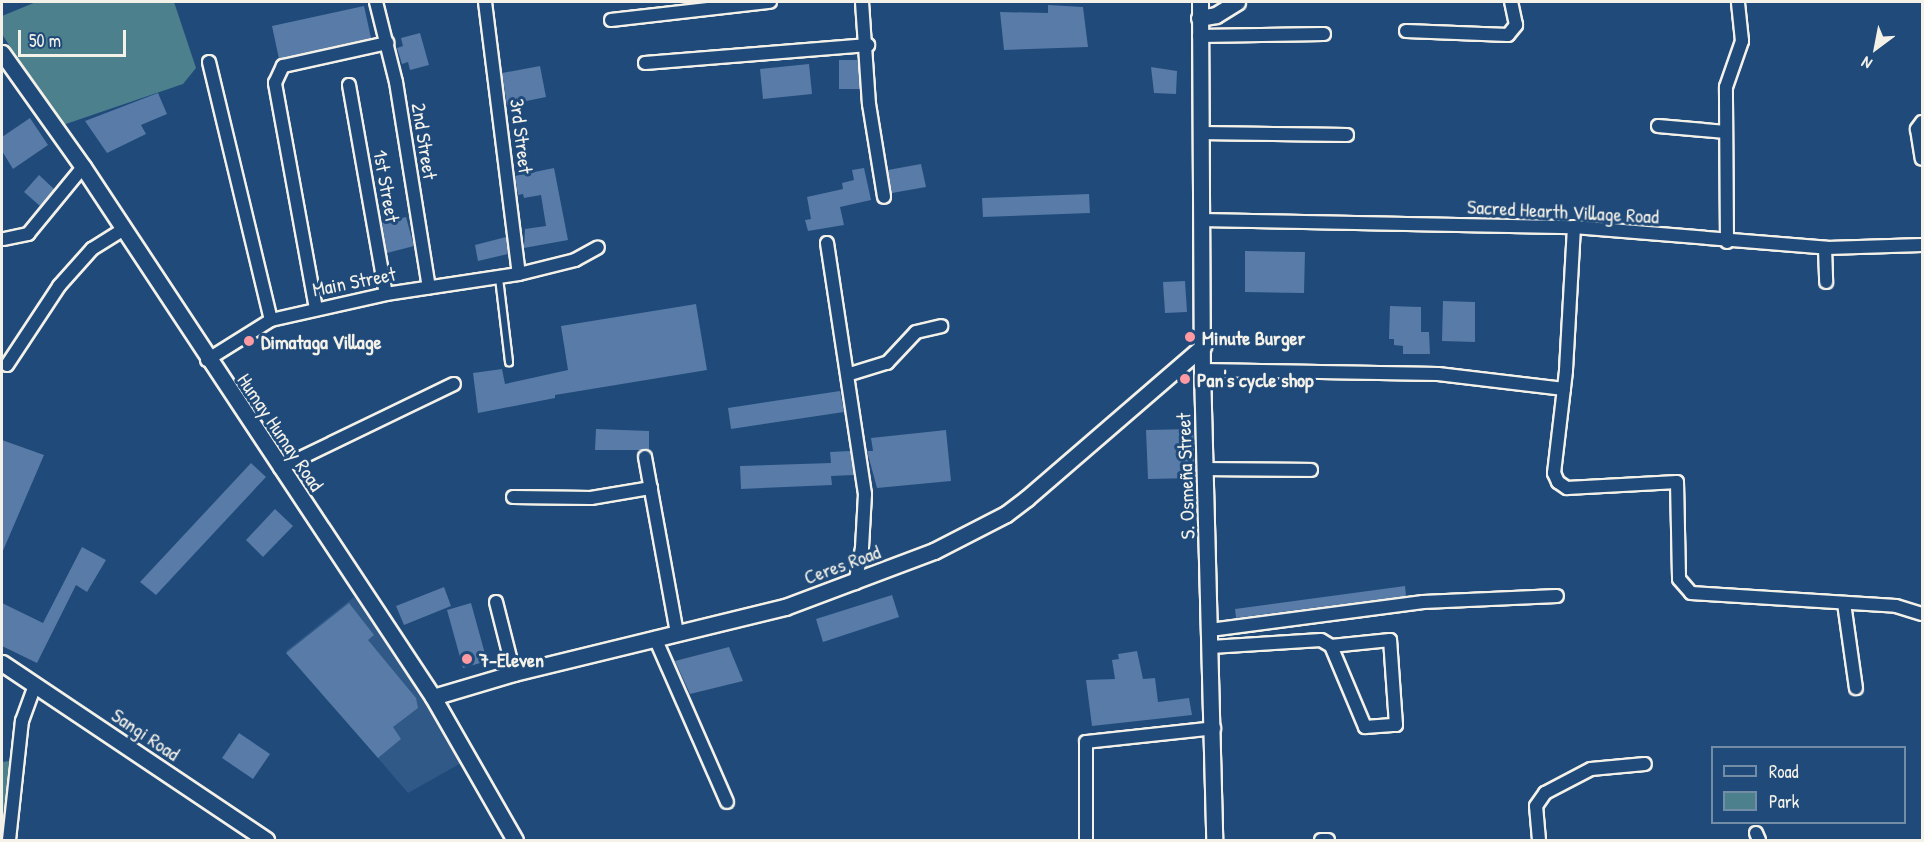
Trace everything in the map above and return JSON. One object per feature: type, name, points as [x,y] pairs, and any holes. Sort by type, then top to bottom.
[{"type":"street","name":"2nd Street","points":[[376,2],[387,43],[429,287]]},
{"type":"street","name":"3rd Street","points":[[485,2],[519,274]]},
{"type":"street","points":[[611,20],[770,2]]},
{"type":"street","points":[[862,2],[868,45],[870,104],[884,197]]},
{"type":"street","name":"S. Osmeña Street","points":[[1200,2],[1202,370],[1214,728],[1214,840]]},
{"type":"street","points":[[1199,18],[1216,15],[1237,2]]},
{"type":"street","points":[[1406,31],[1508,35],[1516,25],[1511,2]]},
{"type":"street","points":[[1727,242],[1726,87],[1742,41],[1738,2]]},
{"type":"street","points":[[1200,36],[1324,34]]},
{"type":"street","points":[[316,309],[275,83],[283,66],[387,43]]},
{"type":"street","points":[[645,63],[868,45]]},
{"type":"street","name":"Humay Humay Road","points":[[3,58],[83,167],[207,360],[433,697],[515,840]]},
{"type":"street","points":[[209,62],[271,320]]},
{"type":"street","name":"1st Street","points":[[349,85],[386,294]]},
{"type":"street","points":[[1923,122],[1917,129],[1923,159]]},
{"type":"street","points":[[1658,126],[1726,132]]},
{"type":"street","points":[[1200,133],[1347,135]]},
{"type":"street","points":[[4,239],[28,234],[83,167]]},
{"type":"street","name":"Sacred Hearth Village Road","points":[[1201,220],[1574,228],[1727,242],[1825,248],[1923,245]]},
{"type":"street","points":[[1574,228],[1564,389],[1554,473],[1558,482],[1567,488],[1677,482],[1679,579],[1691,593],[1896,606],[1923,614]]},
{"type":"street","points":[[7,365],[58,286],[92,249],[124,229]]},
{"type":"street","points":[[827,243],[837,318],[850,374],[866,508],[855,582]]},
{"type":"street","name":"Main Street","points":[[207,360],[271,320],[386,294],[519,274],[575,261],[598,247]]},
{"type":"street","points":[[1825,248],[1826,282]]},
{"type":"street","points":[[850,374],[887,363],[916,332],[941,326]]},
{"type":"street","name":"Ceres Road","points":[[433,697],[514,673],[785,607],[934,551],[1006,514],[1203,346]]},
{"type":"street","points":[[1202,370],[1438,374],[1564,389]]},
{"type":"street","points":[[280,468],[453,384]]},
{"type":"street","points":[[645,457],[677,633]]},
{"type":"street","points":[[1206,469],[1311,470]]},
{"type":"street","points":[[513,496],[591,498],[651,488]]},
{"type":"street","points":[[1210,630],[1423,602],[1557,596]]},
{"type":"street","points":[[495,602],[514,673]]},
{"type":"street","points":[[1844,603],[1856,688]]},
{"type":"street","points":[[655,638],[727,802]]},
{"type":"street","points":[[1211,647],[1321,640],[1330,646],[1365,727],[1396,725],[1390,640],[1330,646]]},
{"type":"street","name":"Sangi Road","points":[[2,663],[266,840]]},
{"type":"street","points":[[9,840],[22,721],[35,685]]},
{"type":"street","points":[[1086,840],[1086,742],[1214,728]]},
{"type":"street","points":[[1539,840],[1536,806],[1545,792],[1592,770],[1645,764]]},
{"type":"street","points":[[1321,840],[1328,840]]},
{"type":"lane","points":[[499,278],[509,362]]},
{"type":"shaded area","points":[[354,597],[431,707],[463,762],[408,793],[286,651]]},
{"type":"green space","points":[[36,2],[174,2],[196,68],[183,84],[60,126],[2,34],[2,16]]},
{"type":"green space","points":[[10,761],[4,840],[2,840],[2,762]]},
{"type":"building","points":[[1048,5],[1083,7],[1088,47],[1004,50],[1000,12],[1048,13]]},
{"type":"building","points":[[364,6],[371,38],[279,59],[272,26]]},
{"type":"building","points":[[420,33],[429,65],[410,70],[408,62],[402,64],[397,48],[403,46],[401,38]]},
{"type":"building","points":[[839,60],[858,60],[860,89],[839,89]]},
{"type":"building","points":[[809,64],[812,94],[763,99],[760,69]]},
{"type":"building","points":[[540,66],[546,97],[507,105],[502,73]]},
{"type":"building","points":[[1151,67],[1177,71],[1176,94],[1154,93]]},
{"type":"building","points":[[158,93],[167,114],[141,125],[146,134],[107,153],[85,121]]},
{"type":"building","points":[[30,118],[48,145],[13,169],[2,151],[2,137]]},
{"type":"building","points":[[921,164],[926,187],[892,193],[888,170]]},
{"type":"building","points":[[554,168],[568,240],[524,248],[525,229],[546,226],[541,195],[524,198],[523,194],[518,195],[515,176]]},
{"type":"building","points":[[864,168],[871,200],[840,207],[844,225],[808,231],[805,220],[811,219],[807,197],[843,189],[842,183],[854,180],[852,170]]},
{"type":"building","points":[[39,175],[54,189],[40,206],[24,192]]},
{"type":"building","points":[[1089,194],[1090,213],[983,217],[982,198]]},
{"type":"building","points":[[406,217],[414,246],[387,253],[382,223]]},
{"type":"building","points":[[506,237],[508,254],[478,261],[475,245]]},
{"type":"building","points":[[1245,251],[1305,252],[1304,293],[1245,292]]},
{"type":"building","points":[[1185,281],[1187,312],[1165,313],[1163,282]]},
{"type":"building","points":[[1443,301],[1475,302],[1475,342],[1442,341]]},
{"type":"building","points":[[696,304],[707,370],[555,395],[555,398],[478,413],[473,373],[502,369],[505,384],[568,370],[561,326]]},
{"type":"building","points":[[1390,306],[1421,307],[1421,332],[1429,332],[1430,354],[1403,354],[1403,346],[1394,345],[1394,339],[1389,339]]},
{"type":"building","points":[[840,391],[844,412],[731,429],[728,408]]},
{"type":"building","points":[[596,429],[649,431],[649,450],[595,450]]},
{"type":"building","points":[[1193,429],[1195,478],[1148,479],[1146,430]]},
{"type":"building","points":[[946,430],[951,481],[877,488],[867,451],[873,451],[871,438]]},
{"type":"building","points":[[2,440],[44,455],[2,553]]},
{"type":"building","points":[[850,451],[854,475],[831,476],[832,485],[741,489],[740,466],[831,463],[830,452]]},
{"type":"building","points":[[251,463],[266,477],[156,595],[140,582]]},
{"type":"building","points":[[275,509],[293,526],[263,557],[246,540]]},
{"type":"building","points":[[82,547],[106,560],[87,592],[76,585],[37,663],[2,646],[2,603],[43,623]]},
{"type":"building","points":[[1405,586],[1406,596],[1236,618],[1235,609]]},
{"type":"building","points":[[444,587],[451,606],[404,625],[396,606]]},
{"type":"building","points":[[892,595],[899,617],[823,642],[816,619]]},
{"type":"building","points":[[349,603],[374,635],[368,640],[416,698],[418,708],[393,727],[401,739],[378,758],[286,653]]},
{"type":"building","points":[[471,603],[487,661],[463,668],[447,610]]},
{"type":"building","points":[[729,647],[743,681],[690,694],[675,661]]},
{"type":"building","points":[[1137,651],[1143,679],[1155,678],[1158,702],[1189,698],[1192,715],[1092,726],[1086,680],[1115,679],[1112,660],[1119,659],[1118,654]]},
{"type":"building","points":[[239,733],[270,754],[253,779],[222,758]]},
{"type":"place","name":"Minute Burger","points":[[1190,337]]},
{"type":"place","name":"Dimataga Village","points":[[249,341]]},
{"type":"place","name":"Pan's cycle shop","points":[[1185,379]]},
{"type":"place","name":"7-Eleven","points":[[467,659]]}]
